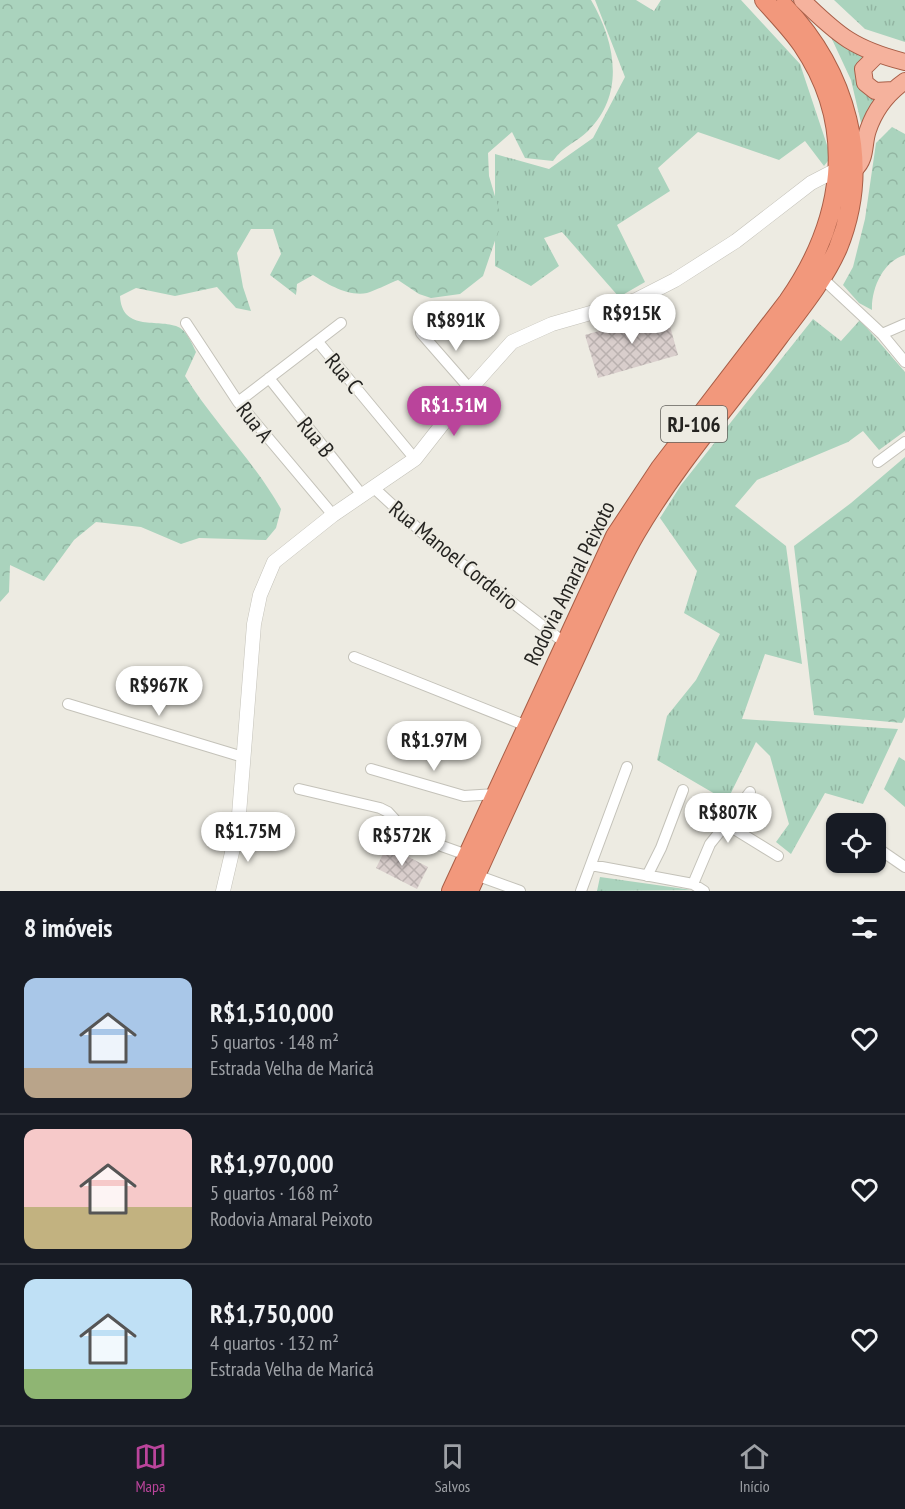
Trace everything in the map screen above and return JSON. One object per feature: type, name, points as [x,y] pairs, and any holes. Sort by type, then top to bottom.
[{"type":"highway","name":"Rodovia Amaral Peixoto","points":[[451,891],[615,536],[631,509],[807,274],[830,220],[846,169],[834,121],[818,73],[802,45],[764,0]]},
{"type":"highway","name":"Rodovia Amaral Peixoto","points":[[472,883],[635,535],[697,445],[822,278],[845,228],[846,169],[851,133],[837,83],[807,30],[779,0]]},
{"type":"main road","points":[[802,0],[844,39],[877,55],[905,62]]},
{"type":"main road","points":[[877,55],[863,69],[865,83],[875,91],[899,85]]},
{"type":"main road","points":[[846,169],[863,161],[872,120],[899,85]]},
{"type":"street","points":[[223,891],[236,845],[254,624],[260,595],[274,562],[333,515],[416,459],[470,389],[518,338],[552,324],[636,300],[675,280],[708,260],[811,183],[846,169]]},
{"type":"street","points":[[822,278],[882,334],[905,362]]},
{"type":"street","name":"Rua A","points":[[186,323],[238,402],[333,515]]},
{"type":"street","points":[[238,402],[341,323]]},
{"type":"street","points":[[882,334],[905,324]]},
{"type":"street","points":[[421,333],[470,389]]},
{"type":"street","name":"Rua C","points":[[318,342],[416,459]]},
{"type":"street","name":"Rua B","points":[[269,378],[368,492]]},
{"type":"street","points":[[878,462],[905,442]]},
{"type":"street","name":"Rua Manoel Cordeiro","points":[[368,492],[565,643]]},
{"type":"street","points":[[354,657],[527,726]]},
{"type":"street","points":[[68,704],[243,757]]},
{"type":"street","points":[[581,891],[627,767]]},
{"type":"street","points":[[371,769],[464,796],[496,794]]},
{"type":"street","points":[[299,789],[380,808],[388,812],[408,834],[467,855]]},
{"type":"street","points":[[647,876],[665,839],[683,790]]},
{"type":"street","points":[[693,884],[710,844],[750,792]]},
{"type":"street","points":[[726,824],[778,856]]},
{"type":"street","points":[[886,854],[905,867]]},
{"type":"street","points":[[591,865],[693,884],[704,891]]},
{"type":"street","points":[[472,883],[520,891]]},
{"type":"green space","points":[[0,0],[591,0],[611,50],[612,84],[608,101],[600,116],[588,131],[561,151],[553,161],[525,158],[512,132],[488,153],[489,176],[502,220],[483,276],[460,294],[431,298],[419,294],[398,280],[360,294],[331,286],[313,275],[297,284],[296,295],[270,275],[281,254],[273,229],[251,229],[237,253],[243,287],[251,311],[236,308],[217,287],[175,296],[136,288],[120,296],[122,307],[133,319],[176,326],[188,337],[196,352],[185,376],[208,410],[259,475],[281,509],[276,528],[266,540],[199,538],[181,544],[141,527],[96,522],[74,540],[44,581],[10,565],[9,592],[0,602]]},
{"type":"green space","points":[[595,0],[636,0],[654,11],[661,0],[741,0],[800,64],[831,157],[824,166],[805,141],[779,160],[698,132],[658,168],[670,191],[617,225],[645,282],[619,297],[562,232],[544,238],[559,266],[531,286],[495,266],[495,154],[549,169],[593,138],[625,77]]},
{"type":"green space","points":[[834,0],[905,0],[905,42],[865,29]]},
{"type":"green space","points":[[830,35],[867,56],[863,60],[880,99],[862,127],[851,80]]},
{"type":"green space","points":[[892,127],[905,134],[905,255],[890,263],[880,277],[874,293],[872,310],[859,303],[843,285],[853,267],[865,219],[876,143]]},
{"type":"green space","points":[[813,319],[841,341],[860,320],[905,372],[905,431],[879,450],[863,431],[848,442],[757,480],[735,506],[786,546],[802,664],[765,654],[742,719],[898,729],[863,804],[825,793],[791,854],[776,842],[789,824],[770,756],[756,742],[727,801],[657,760],[667,716],[696,680],[720,634],[684,613],[697,571],[660,518],[681,485]]},
{"type":"green space","points":[[905,457],[905,717],[902,723],[814,715],[794,546],[851,503]]},
{"type":"green space","points":[[899,757],[905,761],[905,807],[884,789]]},
{"type":"green space","points":[[600,877],[692,890],[597,891]]},
{"type":"building","points":[[666,312],[678,355],[598,378],[585,335]]},
{"type":"building","points":[[387,846],[428,867],[417,889],[376,868]]}]
